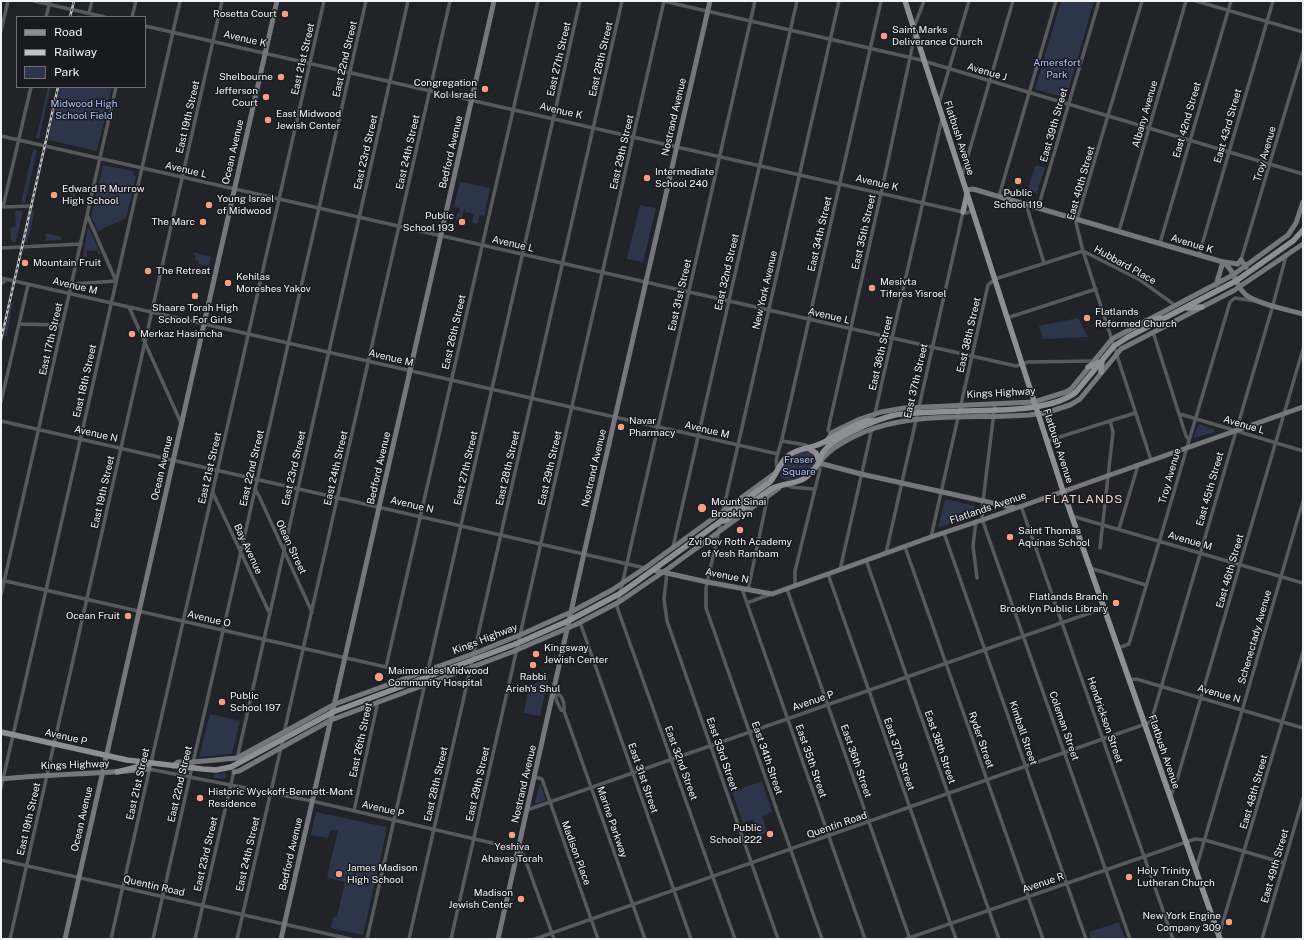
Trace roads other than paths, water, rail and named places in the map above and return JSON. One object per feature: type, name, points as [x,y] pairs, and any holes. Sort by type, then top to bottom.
[{"type":"main road","name":"Ocean Avenue","points":[[65,939],[277,1]]},
{"type":"main road","name":"Bedford Avenue","points":[[281,939],[494,1]]},
{"type":"main road","name":"Nostrand Avenue","points":[[498,939],[710,1]]},
{"type":"main road","name":"Flatbush Avenue","points":[[905,1],[1063,491],[1219,937]]},
{"type":"main road","name":"Avenue K","points":[[966,192],[972,188],[1223,262],[1227,265],[1239,287],[1249,298],[1303,314]]},
{"type":"main road","points":[[963,212],[966,192]]},
{"type":"main road","name":"Kings Highway","points":[[721,521],[725,521],[776,486],[795,483],[806,477],[825,454],[844,442],[872,429],[917,413],[961,404],[1035,405],[1066,392],[1071,389],[1112,339],[1216,284],[1235,278],[1246,267],[1288,235],[1296,223],[1303,202]]},
{"type":"main road","name":"Kings Highway","points":[[192,765],[216,770],[235,764],[333,712],[518,643],[570,620],[621,592],[721,521],[727,514],[766,486],[775,476],[781,464],[788,456],[799,450],[826,442],[869,420],[873,421],[902,414],[994,410],[1035,405],[1071,396],[1114,346],[1185,308],[1235,278],[1293,241],[1303,230]]},
{"type":"main road","name":"Kings Highway","points":[[831,434],[875,413],[904,408],[917,413],[958,417],[993,417],[1038,414],[1070,405],[1080,399],[1116,353],[1121,349],[1239,287],[1303,244]]},
{"type":"main road","points":[[1216,284],[1223,262],[1236,264],[1241,260],[1246,267]]},
{"type":"main road","points":[[1185,308],[1202,307]]},
{"type":"main road","points":[[1146,321],[1167,317]]},
{"type":"main road","points":[[1088,367],[1102,361],[1101,372]]},
{"type":"main road","name":"Flatlands Avenue","points":[[772,594],[1303,407]]},
{"type":"main road","name":"Kings Highway","points":[[819,463],[823,452],[830,446],[873,421]]},
{"type":"main road","points":[[826,442],[831,434]]},
{"type":"main road","points":[[808,448],[816,453],[819,463],[861,474],[1015,508]]},
{"type":"main road","points":[[778,471],[779,476],[786,485]]},
{"type":"main road","name":"Kings Highway","points":[[151,763],[173,766],[192,765],[237,758],[335,704],[474,653],[572,612],[645,568],[778,471]]},
{"type":"main road","name":"Kings Highway","points":[[234,772],[239,771],[331,720],[517,650],[568,628],[619,602],[665,572],[767,496],[786,485]]},
{"type":"main road","name":"Avenue N","points":[[653,570],[772,594]]},
{"type":"main road","name":"Avenue P","points":[[1,732],[127,760],[151,763]]},
{"type":"main road","points":[[117,772],[151,763]]},
{"type":"main road","name":"Kings Highway","points":[[2,779],[149,769]]},
{"type":"street","points":[[1,31],[8,1]]},
{"type":"street","points":[[34,1],[50,3],[101,16]]},
{"type":"street","points":[[89,13],[92,1]]},
{"type":"street","points":[[132,16],[136,1]]},
{"type":"street","name":"East 18th Street","points":[[1,788],[180,1]]},
{"type":"street","name":"East 19th Street","points":[[10,939],[222,1]]},
{"type":"street","name":"East 21st Street","points":[[111,939],[324,1]]},
{"type":"street","name":"East 22nd Street","points":[[153,939],[366,1]]},
{"type":"street","name":"East 23rd Street","points":[[195,939],[408,1]]},
{"type":"street","name":"East 24th Street","points":[[237,939],[450,1]]},
{"type":"street","name":"East 26th Street","points":[[386,667],[538,1]]},
{"type":"street","name":"East 27th Street","points":[[367,939],[580,1]]},
{"type":"street","name":"East 28th Street","points":[[409,939],[622,1]]},
{"type":"street","name":"Avenue J","points":[[664,1],[911,57],[1303,174]]},
{"type":"street","name":"East 29th Street","points":[[451,939],[664,1]]},
{"type":"street","name":"East 31st Street","points":[[621,592],[755,1]]},
{"type":"street","name":"East 32nd Street","points":[[673,547],[797,1]]},
{"type":"street","name":"New York Avenue","points":[[707,582],[839,1]]},
{"type":"street","name":"East 34th Street","points":[[778,471],[776,467],[778,454],[881,1]]},
{"type":"street","name":"East 35th Street","points":[[831,434],[828,430],[911,57],[914,31],[924,1]]},
{"type":"street","points":[[938,104],[969,1]]},
{"type":"street","points":[[962,177],[1013,1]]},
{"type":"street","points":[[999,196],[1056,1]]},
{"type":"street","name":"East 39th Street","points":[[1038,208],[1099,1]]},
{"type":"street","name":"East 40th Street","points":[[1142,1],[1076,223],[1151,460]]},
{"type":"street","name":"Albany Avenue","points":[[1119,231],[1186,1]]},
{"type":"street","points":[[1196,1],[1303,32]]},
{"type":"street","name":"East 42nd Street","points":[[1160,243],[1231,1]]},
{"type":"street","name":"East 43rd Street","points":[[1199,255],[1273,1]]},
{"type":"street","points":[[46,16],[50,3]]},
{"type":"street","name":"Avenue K","points":[[146,26],[967,213],[972,210]]},
{"type":"street","name":"Troy Avenue","points":[[1241,260],[1303,52]]},
{"type":"street","points":[[30,88],[2,207],[32,206]]},
{"type":"street","name":"East 17th Street","points":[[1,595],[3,580],[116,88]]},
{"type":"street","name":"East 36th Street","points":[[840,570],[942,117]]},
{"type":"street","name":"Avenue L","points":[[1,136],[1015,366],[1028,362],[1093,361]]},
{"type":"street","points":[[1026,204],[1044,263]]},
{"type":"street","name":"East 37th Street","points":[[886,554],[963,212]]},
{"type":"street","points":[[72,284],[116,281],[87,216]]},
{"type":"street","points":[[1,248],[81,244]]},
{"type":"street","name":"Hubbard Place","points":[[994,279],[1084,251],[1140,280],[1176,306]]},
{"type":"street","name":"East 45th Street","points":[[1145,725],[1151,722],[1273,305],[1286,254]]},
{"type":"street","name":"Avenue M","points":[[1,278],[778,454]]},
{"type":"street","name":"East 38th Street","points":[[931,537],[988,285],[994,279]]},
{"type":"street","points":[[1,284],[6,280]]},
{"type":"street","points":[[1,402],[28,285]]},
{"type":"street","points":[[1007,318],[1096,289]]},
{"type":"street","name":"Troy Avenue","points":[[1118,648],[1129,644],[1230,302],[1235,298],[1248,301],[1259,301]]},
{"type":"street","points":[[129,307],[181,423]]},
{"type":"street","points":[[19,324],[62,325]]},
{"type":"street","points":[[1153,332],[1186,436],[1189,440]]},
{"type":"street","name":"East 46th Street","points":[[1170,797],[1176,783],[1303,349]]},
{"type":"street","points":[[982,519],[995,404]]},
{"type":"street","points":[[1047,441],[1135,413]]},
{"type":"street","name":"Avenue L","points":[[1180,414],[1303,451]]},
{"type":"street","name":"Avenue N","points":[[1,421],[653,570]]},
{"type":"street","points":[[1100,548],[1113,432],[1110,421]]},
{"type":"street","points":[[782,441],[806,445],[808,448]]},
{"type":"street","points":[[795,585],[795,571],[814,489],[820,470],[819,463]]},
{"type":"street","points":[[1119,529],[1138,464]]},
{"type":"street","points":[[786,485],[791,487],[814,489]]},
{"type":"street","name":"Olean Street","points":[[255,490],[312,612]]},
{"type":"street","name":"Bay Avenue","points":[[212,492],[269,613]]},
{"type":"street","points":[[745,589],[767,496]]},
{"type":"street","name":"Schenectady Avenue","points":[[1196,870],[1303,501]]},
{"type":"street","name":"Hendrickson Street","points":[[1021,506],[1173,939]]},
{"type":"street","name":"Avenue M","points":[[1072,516],[1303,583]]},
{"type":"street","name":"Coleman Street","points":[[982,519],[1130,939]]},
{"type":"street","points":[[976,521],[973,546],[977,578]]},
{"type":"street","name":"Kimball Street","points":[[944,533],[1086,939]]},
{"type":"street","name":"Ryder Street","points":[[905,547],[1043,939]]},
{"type":"street","name":"East 38th Street","points":[[866,560],[999,939]]},
{"type":"street","points":[[1090,568],[1146,585]]},
{"type":"street","name":"East 33rd Street","points":[[665,572],[664,600],[667,621],[778,939]]},
{"type":"street","name":"East 37th Street","points":[[828,574],[956,939]]},
{"type":"street","name":"Avenue O","points":[[3,580],[386,667],[413,675]]},
{"type":"street","name":"East 34th Street","points":[[707,582],[705,595],[706,608],[822,939]]},
{"type":"street","name":"East 35th Street","points":[[745,589],[747,603],[865,939]]},
{"type":"street","name":"East 36th Street","points":[[787,589],[909,939]]},
{"type":"street","name":"East 32nd Street","points":[[621,592],[617,607],[735,939]]},
{"type":"street","name":"Flatlands Avenue","points":[[747,603],[772,594]]},
{"type":"street","name":"Avenue P","points":[[527,810],[1104,608]]},
{"type":"street","name":"East 31st Street","points":[[580,622],[691,939]]},
{"type":"street","name":"East 48th Street","points":[[1219,937],[1303,652]]},
{"type":"street","name":"Avenue N","points":[[1130,680],[1136,679],[1303,728]]},
{"type":"street","name":"East 26th Street","points":[[354,811],[380,688]]},
{"type":"street","name":"Marine Parkway","points":[[554,691],[560,695],[565,706],[564,711],[644,939]]},
{"type":"street","name":"Quentin Road","points":[[535,939],[1145,725]]},
{"type":"street","name":"Avenue P","points":[[149,769],[354,811],[518,849]]},
{"type":"street","name":"Madison Place","points":[[535,777],[542,779],[598,939]]},
{"type":"street","name":"East 49th Street","points":[[1262,939],[1303,798]]},
{"type":"street","points":[[1186,842],[1195,839],[1205,840],[1284,863]]},
{"type":"street","name":"Avenue R","points":[[909,939],[1186,842]]},
{"type":"street","points":[[518,849],[524,856],[554,939]]},
{"type":"street","name":"Quentin Road","points":[[1,860],[350,939]]},
{"type":"street","points":[[325,938],[326,934]]},
{"type":"railway","points":[[70,16],[74,1]]},
{"type":"railway","points":[[1,340],[58,88]]},
{"type":"place","name":"Rosetta Court","points":[[285,14]]},
{"type":"place","name":"Saint Marks Deliverance Church","points":[[884,36]]},
{"type":"place","name":"Shelbourne","points":[[281,77]]},
{"type":"place","name":"Congregation Kol Israel","points":[[485,89]]},
{"type":"place","name":"Jefferson Court","points":[[266,97]]},
{"type":"place","name":"East Midwood Jewish Center","points":[[268,120]]},
{"type":"place","name":"Intermediate School 240","points":[[647,178]]},
{"type":"place","name":"Public School 119","points":[[1018,181]]},
{"type":"place","name":"Edward R Murrow High School","points":[[54,195]]},
{"type":"place","name":"Young Israel of Midwood","points":[[209,205]]},
{"type":"place","name":"The Marc","points":[[203,222]]},
{"type":"place","name":"Public School 193","points":[[462,222]]},
{"type":"place","name":"Mountain Fruit","points":[[25,263]]},
{"type":"place","name":"The Retreat","points":[[148,271]]},
{"type":"place","name":"Kehilas Moreshes Yakov","points":[[228,283]]},
{"type":"place","name":"Mesivta Tiferes Yisroel","points":[[872,288]]},
{"type":"place","name":"Shaare Torah High School For Girls","points":[[195,296]]},
{"type":"place","name":"Flatlands Reformed Church","points":[[1087,318]]},
{"type":"place","name":"Merkaz Hasimcha","points":[[132,334]]},
{"type":"place","name":"Navar Pharmacy","points":[[621,427]]},
{"type":"place","name":"Mount Sinai Brooklyn","points":[[702,508]]},
{"type":"place","name":"Zvi Dov Roth Academy of Yesh Rambam","points":[[740,530]]},
{"type":"place","name":"Saint Thomas Aquinas School","points":[[1010,537]]},
{"type":"place","name":"Flatlands Branch Brooklyn Public Library","points":[[1116,603]]},
{"type":"place","name":"Ocean Fruit","points":[[128,616]]},
{"type":"place","name":"Kingsway Jewish Center","points":[[536,654]]},
{"type":"place","name":"Rabbi Arieh's Shul","points":[[533,665]]},
{"type":"place","name":"Maimonides Midwood Community Hospital","points":[[379,677]]},
{"type":"place","name":"Public School 197","points":[[222,702]]},
{"type":"place","name":"Historic Wyckoff-Bennett-Mont Residence","points":[[200,798]]},
{"type":"place","name":"Public School 222","points":[[770,834]]},
{"type":"place","name":"Yeshiva Ahavas Torah","points":[[512,835]]},
{"type":"place","name":"James Madison High School","points":[[339,874]]},
{"type":"place","name":"Holy Trinity Lutheran Church","points":[[1129,877]]},
{"type":"place","name":"Madison Jewish Center","points":[[521,899]]},
{"type":"place","name":"New York Engine Company 309","points":[[1229,922]]},
{"type":"district","name":"FLATLANDS","points":[[1084,499]]},
{"type":"park label","name":"Amersfort Park","points":[[1057,68]]},
{"type":"park label","name":"Midwood High School Field","points":[[84,110]]},
{"type":"park label","name":"Fraser Square","points":[[799,466]]}]
